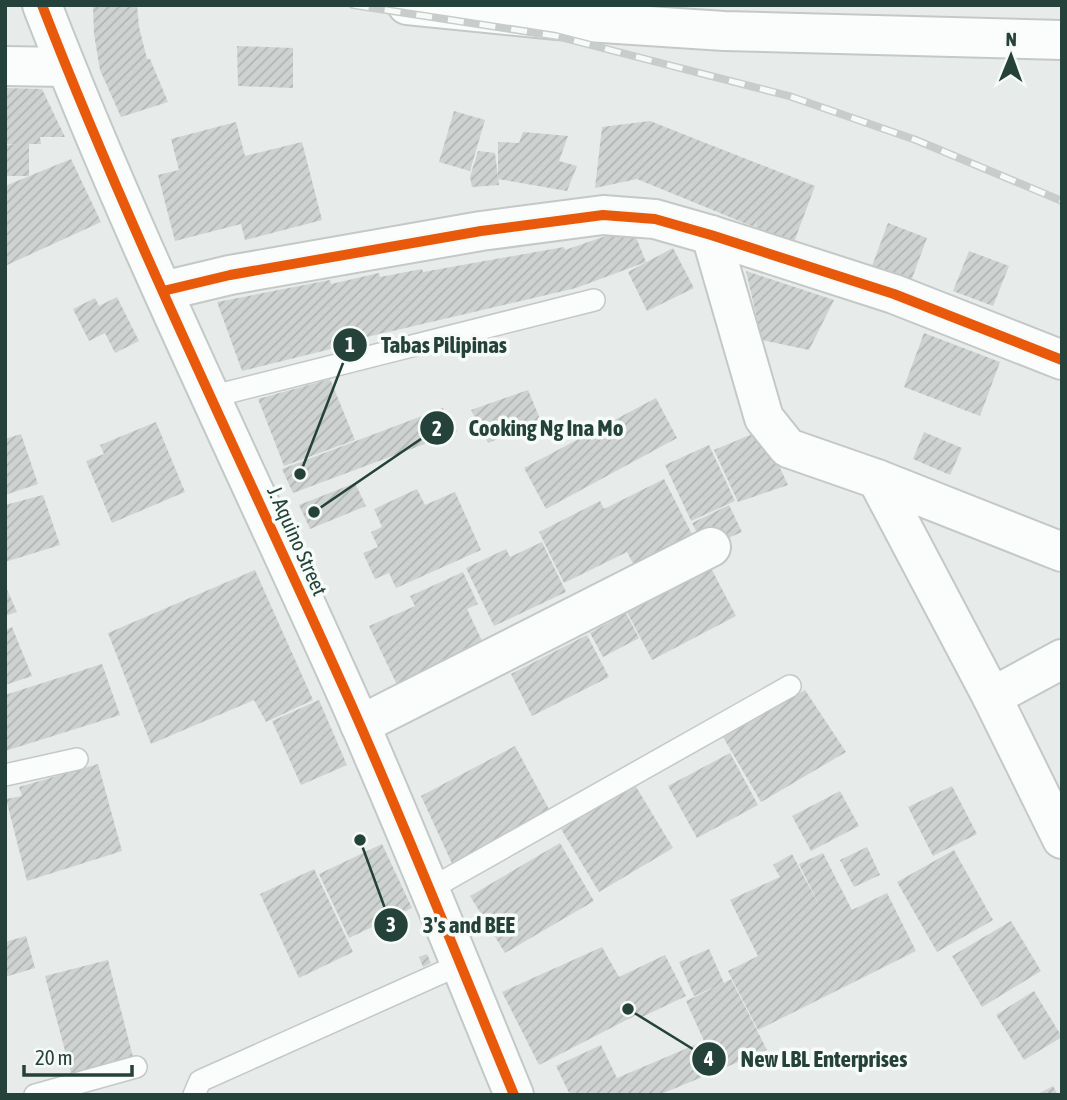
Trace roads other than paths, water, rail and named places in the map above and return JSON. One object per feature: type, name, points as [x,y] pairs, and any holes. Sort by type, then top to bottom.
[{"type":"street","name":"J. Aquino Street","points":[[42,5],[163,291],[360,724],[514,1095]]},
{"type":"street","points":[[407,5],[556,20],[725,18],[1062,40]]},
{"type":"street","points":[[5,66],[66,67]]},
{"type":"street","points":[[163,291],[230,275],[468,233],[603,215],[656,219],[894,294],[1062,360]]},
{"type":"street","points":[[711,235],[764,418],[788,448],[877,479],[1062,552]]},
{"type":"street","points":[[877,479],[992,697],[1061,836]]},
{"type":"street","points":[[360,724],[711,547]]},
{"type":"street","points":[[992,697],[1062,659]]},
{"type":"lane","points":[[210,397],[594,300]]},
{"type":"lane","points":[[430,889],[790,687]]},
{"type":"lane","points":[[5,775],[77,759]]},
{"type":"lane","points":[[194,1095],[200,1081],[461,964]]},
{"type":"lane","points":[[35,1095],[136,1067]]},
{"type":"railway","points":[[353,5],[556,36],[789,96],[916,140],[1062,201]]},
{"type":"place","name":"Tabas Pilipinas","points":[[300,474]]},
{"type":"place","name":"Cooking Ng Ina Mo","points":[[314,512]]},
{"type":"place","name":"3's and BEE","points":[[360,840]]},
{"type":"place","name":"New LBL Enterprises","points":[[628,1009]]}]
